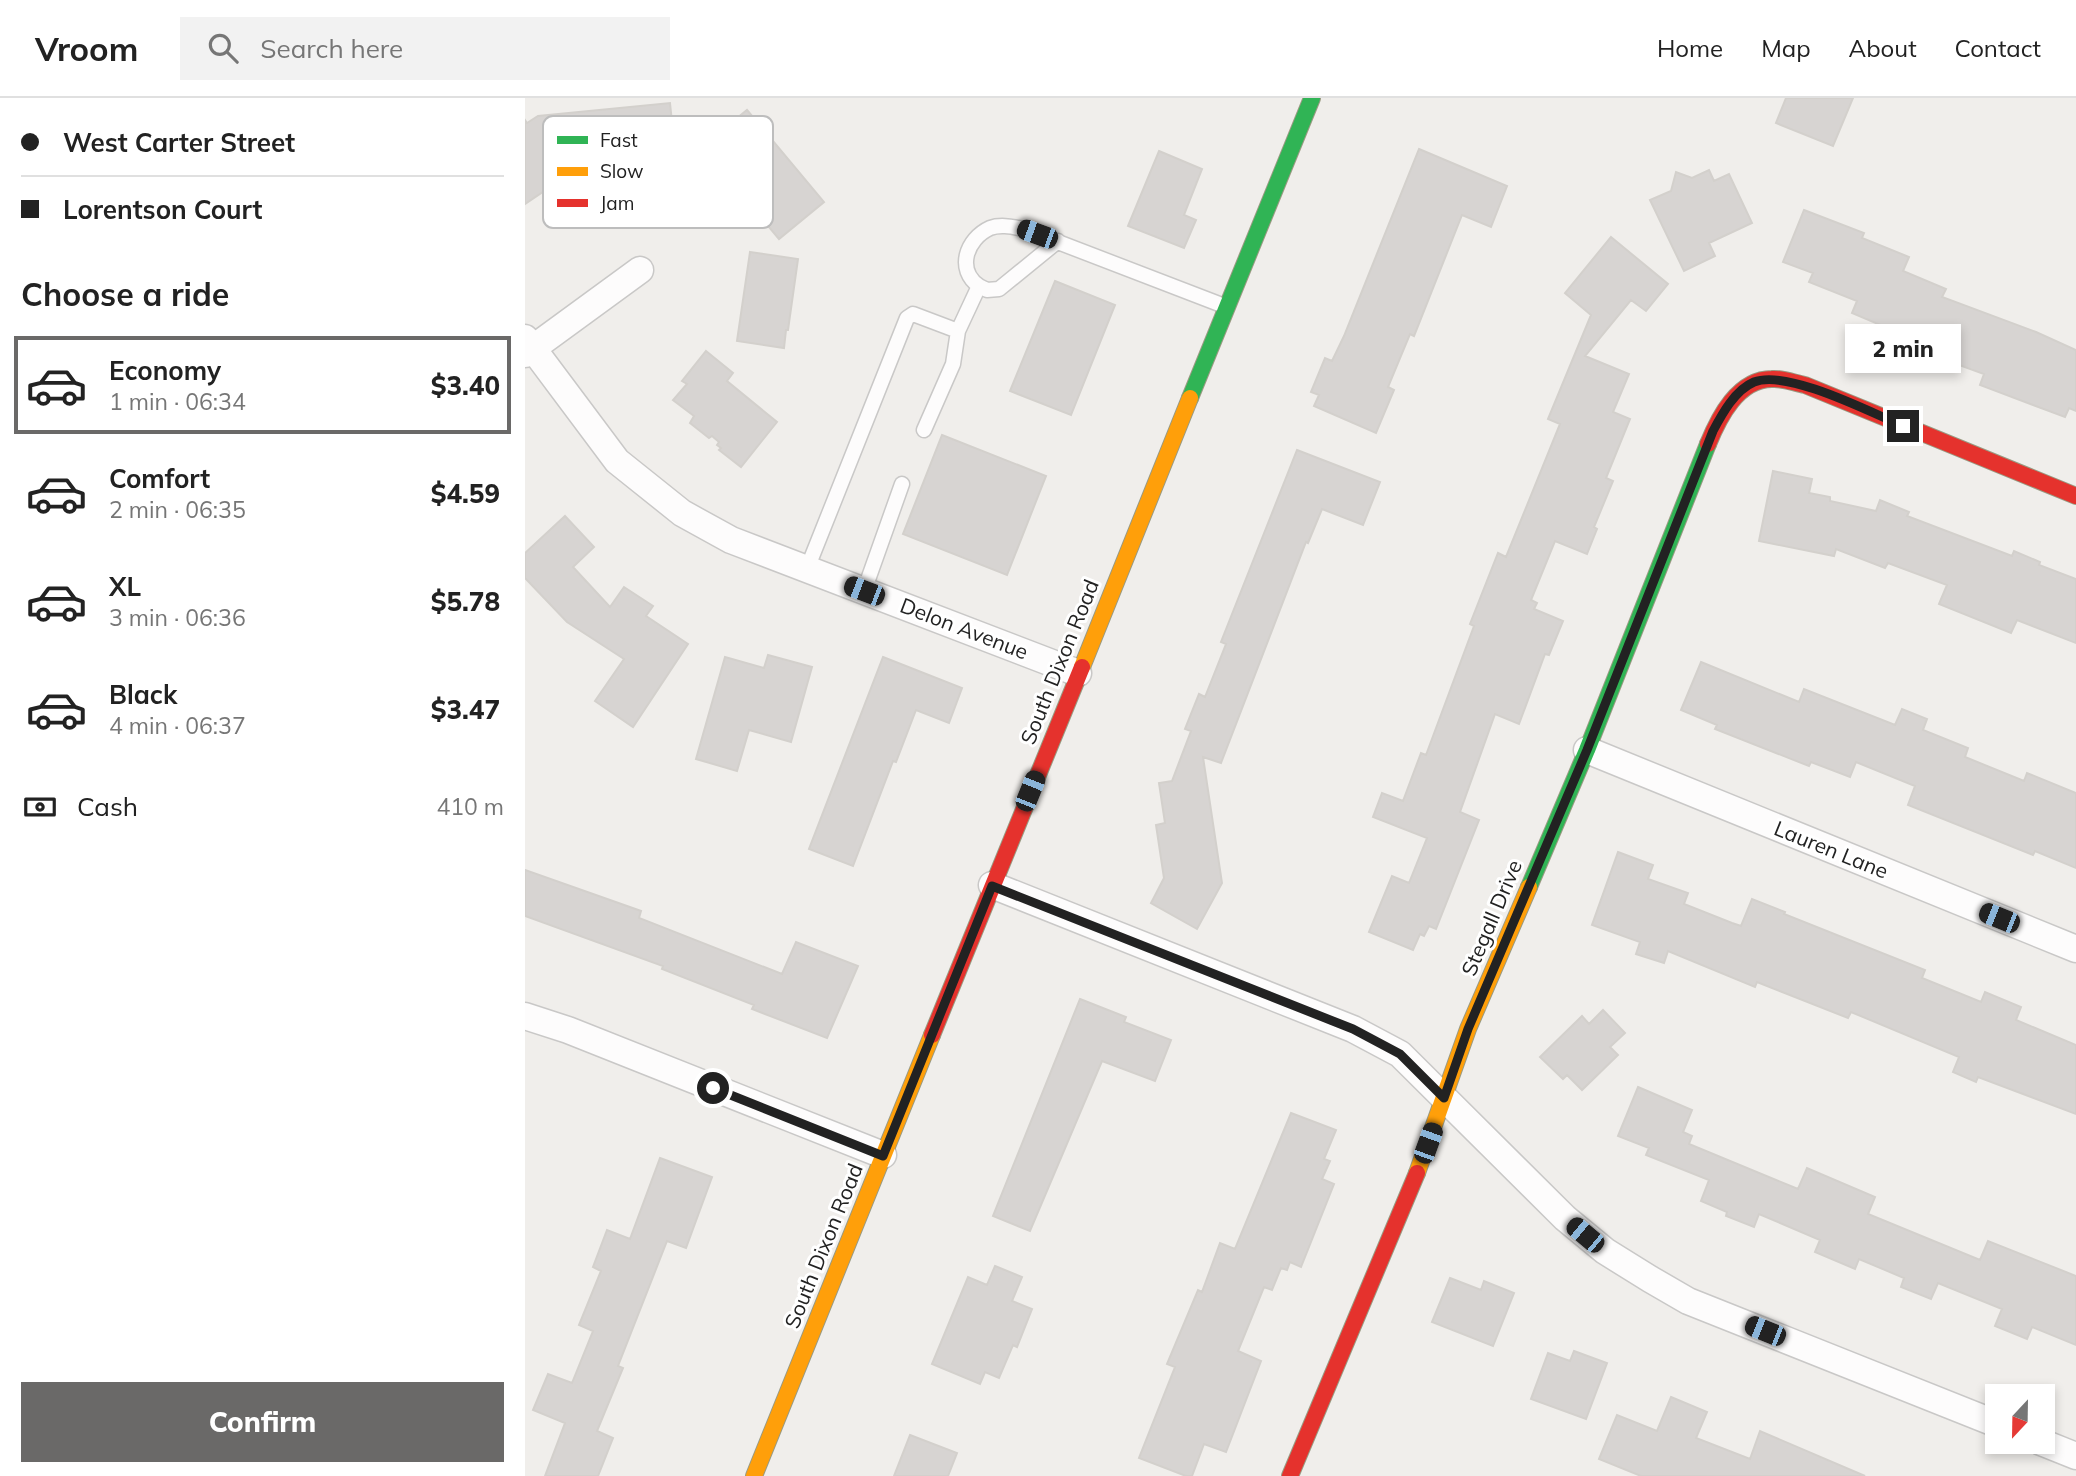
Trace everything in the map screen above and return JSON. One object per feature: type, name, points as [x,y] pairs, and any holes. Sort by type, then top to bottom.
[{"type":"street","name":"South Dixon Road","points":[[754,1476],[1312,98]]},
{"type":"street","points":[[528,347],[641,270]]},
{"type":"street","name":"Delon Avenue","points":[[528,347],[617,461],[682,513],[731,540],[1078,673]]},
{"type":"street","name":"Stegall Drive","points":[[1290,1476],[1420,1165],[1468,1029],[1587,750],[1713,431],[1725,408],[1749,385],[1768,378],[1805,386],[2076,496]]},
{"type":"street","name":"Lauren Lane","points":[[1587,750],[2076,949]]},
{"type":"street","points":[[992,886],[1353,1029],[1400,1054],[1566,1218],[1605,1251],[1688,1301],[1985,1419]]},
{"type":"street","points":[[525,1016],[568,1030],[883,1156]]},
{"type":"street","points":[[2055,1448],[2076,1456]]},
{"type":"lane","points":[[1058,241],[999,289],[987,290],[979,286],[966,272],[968,250],[982,233],[1000,226],[1011,227],[1058,241],[1227,307]]},
{"type":"lane","points":[[924,430],[953,364],[958,331],[979,286]]},
{"type":"lane","points":[[807,569],[907,318],[913,314],[958,331]]},
{"type":"lane","points":[[864,591],[902,484]]},
{"type":"building","points":[[1786,98],[1853,98],[1833,146],[1776,123]]},
{"type":"building","points":[[670,103],[671,116],[543,116],[543,192],[525,204],[525,120],[527,123],[538,116]]},
{"type":"building","points":[[747,110],[752,116],[740,116]]},
{"type":"building","points":[[773,141],[824,202],[779,239],[770,228],[773,228]]},
{"type":"building","points":[[1419,149],[1507,186],[1491,227],[1462,215],[1414,336],[1410,334],[1388,387],[1394,390],[1376,433],[1314,406],[1319,395],[1311,392],[1325,358],[1332,361],[1344,336]]},
{"type":"building","points":[[1159,151],[1202,169],[1184,215],[1196,220],[1184,248],[1128,226]]},
{"type":"building","points":[[1709,170],[1714,181],[1729,174],[1752,223],[1709,243],[1715,256],[1684,271],[1650,200],[1671,191],[1676,172],[1692,178]]},
{"type":"building","points":[[1804,210],[1864,233],[1862,238],[1909,257],[1903,271],[1946,289],[1942,297],[2076,350],[2076,411],[2069,408],[2065,417],[1980,385],[1984,374],[1921,351],[1917,359],[1884,345],[1890,329],[1852,313],[1857,301],[1809,282],[1813,273],[1783,262]]},
{"type":"building","points":[[1611,237],[1668,284],[1646,311],[1631,300],[1585,356],[1629,374],[1613,412],[1630,419],[1606,478],[1613,481],[1594,527],[1597,529],[1587,554],[1555,541],[1531,600],[1537,603],[1534,609],[1563,621],[1549,655],[1545,654],[1519,724],[1495,714],[1460,812],[1479,820],[1436,929],[1429,926],[1424,936],[1420,934],[1413,950],[1369,932],[1392,876],[1409,883],[1427,838],[1373,817],[1382,793],[1403,801],[1421,753],[1426,755],[1474,626],[1470,624],[1498,553],[1506,557],[1560,424],[1548,419],[1591,315],[1565,293]]},
{"type":"building","points":[[750,252],[798,259],[784,348],[737,341]]},
{"type":"building","points":[[1055,281],[1115,305],[1071,415],[1010,391]]},
{"type":"building","points":[[706,351],[733,373],[727,381],[777,422],[741,467],[719,450],[719,442],[712,436],[709,438],[690,423],[694,416],[673,400],[687,384],[682,381]]},
{"type":"building","points":[[942,435],[1046,476],[1007,575],[903,534]]},
{"type":"building","points":[[1297,450],[1380,482],[1363,525],[1322,509],[1308,543],[1306,542],[1221,763],[1203,757],[1222,883],[1197,929],[1151,903],[1164,878],[1156,825],[1165,823],[1159,783],[1172,781],[1191,731],[1185,729],[1199,694],[1205,697],[1226,644],[1221,642]]},
{"type":"building","points":[[1773,471],[1812,479],[1809,493],[1830,497],[1830,501],[1876,511],[1880,500],[1909,512],[1907,516],[2012,556],[2014,551],[2040,562],[2039,565],[2076,579],[2076,643],[2017,620],[2011,633],[1939,604],[1947,585],[1888,563],[1885,568],[1836,549],[1834,556],[1759,541]]},
{"type":"building","points":[[565,516],[594,547],[573,567],[610,607],[624,587],[653,606],[646,616],[688,644],[633,727],[595,701],[624,659],[567,622],[525,578],[525,553]]},
{"type":"building","points":[[768,655],[812,667],[791,742],[749,730],[737,771],[696,759],[725,657],[764,668]]},
{"type":"building","points":[[883,657],[962,688],[949,723],[916,710],[896,762],[893,761],[853,866],[809,849]]},
{"type":"building","points":[[1701,662],[1799,702],[1804,689],[1895,725],[1902,709],[1927,719],[1923,730],[1968,748],[1965,757],[2024,781],[2027,773],[2076,793],[2076,868],[2035,851],[2033,855],[1908,805],[1915,786],[1856,762],[1850,777],[1811,762],[1809,766],[1715,729],[1717,725],[1681,710]]},
{"type":"building","points":[[1618,852],[1653,865],[1648,879],[1688,893],[1684,904],[1732,923],[1741,926],[1752,899],[1925,970],[1922,978],[1981,1002],[1985,992],[2021,1007],[2016,1020],[2076,1045],[2076,1114],[1978,1077],[1976,1082],[1953,1072],[1959,1057],[1851,1012],[1848,1018],[1757,982],[1755,987],[1668,951],[1664,963],[1636,954],[1640,942],[1592,925]]},
{"type":"building","points":[[525,870],[641,911],[639,918],[782,974],[796,942],[858,966],[827,1038],[752,1009],[754,1005],[662,969],[663,966],[525,916]]},
{"type":"building","points":[[1080,999],[1126,1017],[1124,1022],[1171,1040],[1155,1081],[1102,1061],[1030,1231],[993,1216]]},
{"type":"building","points":[[1603,1010],[1625,1033],[1610,1047],[1618,1055],[1582,1090],[1567,1075],[1563,1079],[1540,1057],[1582,1016],[1589,1024]]},
{"type":"building","points":[[1638,1087],[1692,1110],[1683,1132],[1692,1136],[1689,1144],[1798,1189],[1807,1168],[1875,1197],[1868,1214],[1980,1260],[1988,1241],[2076,1276],[2076,1345],[2032,1327],[2027,1339],[1995,1326],[2002,1309],[1938,1283],[1931,1299],[1901,1287],[1904,1278],[1859,1259],[1855,1269],[1815,1252],[1820,1240],[1759,1214],[1754,1227],[1726,1216],[1727,1212],[1701,1201],[1709,1180],[1646,1155],[1649,1148],[1618,1136]]},
{"type":"building","points":[[1291,1113],[1336,1130],[1324,1159],[1330,1161],[1322,1179],[1334,1184],[1301,1267],[1290,1262],[1287,1270],[1281,1268],[1272,1290],[1264,1287],[1238,1351],[1261,1361],[1226,1452],[1204,1444],[1192,1476],[1186,1476],[1139,1458],[1175,1367],[1167,1364],[1198,1290],[1202,1292],[1220,1243],[1235,1249]]},
{"type":"building","points":[[660,1158],[712,1177],[686,1248],[667,1241],[618,1366],[623,1368],[597,1431],[613,1438],[598,1476],[545,1476],[565,1423],[533,1410],[548,1374],[572,1383],[593,1331],[579,1325],[601,1271],[593,1267],[607,1230],[630,1239]]},
{"type":"building","points":[[995,1266],[1022,1277],[1012,1301],[1032,1309],[1017,1347],[1013,1345],[999,1378],[985,1372],[980,1384],[932,1364],[968,1277],[987,1285]]},
{"type":"building","points":[[1450,1278],[1481,1290],[1484,1281],[1514,1293],[1493,1346],[1432,1322]]},
{"type":"building","points":[[1574,1351],[1607,1363],[1586,1419],[1531,1399],[1548,1353],[1570,1361]]},
{"type":"building","points":[[1671,1397],[1707,1412],[1696,1438],[1750,1459],[1760,1431],[1865,1476],[1641,1476],[1599,1459],[1617,1415],[1657,1431]]},
{"type":"building","points":[[910,1435],[957,1453],[948,1476],[894,1476]]},
{"type":"traffic: fast","points":[[1190,398],[1312,98]]},
{"type":"traffic: fast","points":[[1529,887],[1587,750],[1708,444]]},
{"type":"traffic: slow","points":[[1082,667],[1190,398]]},
{"type":"traffic: slow","points":[[1417,1173],[1468,1029],[1529,887]]},
{"type":"traffic: slow","points":[[754,1476],[932,1035]]},
{"type":"traffic: jam","points":[[1708,444],[1724,412],[1740,392],[1760,381],[1780,379],[1805,385],[2076,496]]},
{"type":"traffic: jam","points":[[932,1035],[1082,667]]},
{"type":"traffic: jam","points":[[1290,1476],[1417,1173]]},
{"type":"route","points":[[713,1088],[883,1156],[992,886],[1353,1029],[1400,1054],[1444,1098],[1468,1029],[1587,750],[1713,431],[1725,408],[1752,383],[1768,378],[1805,386],[1903,426]]}]
